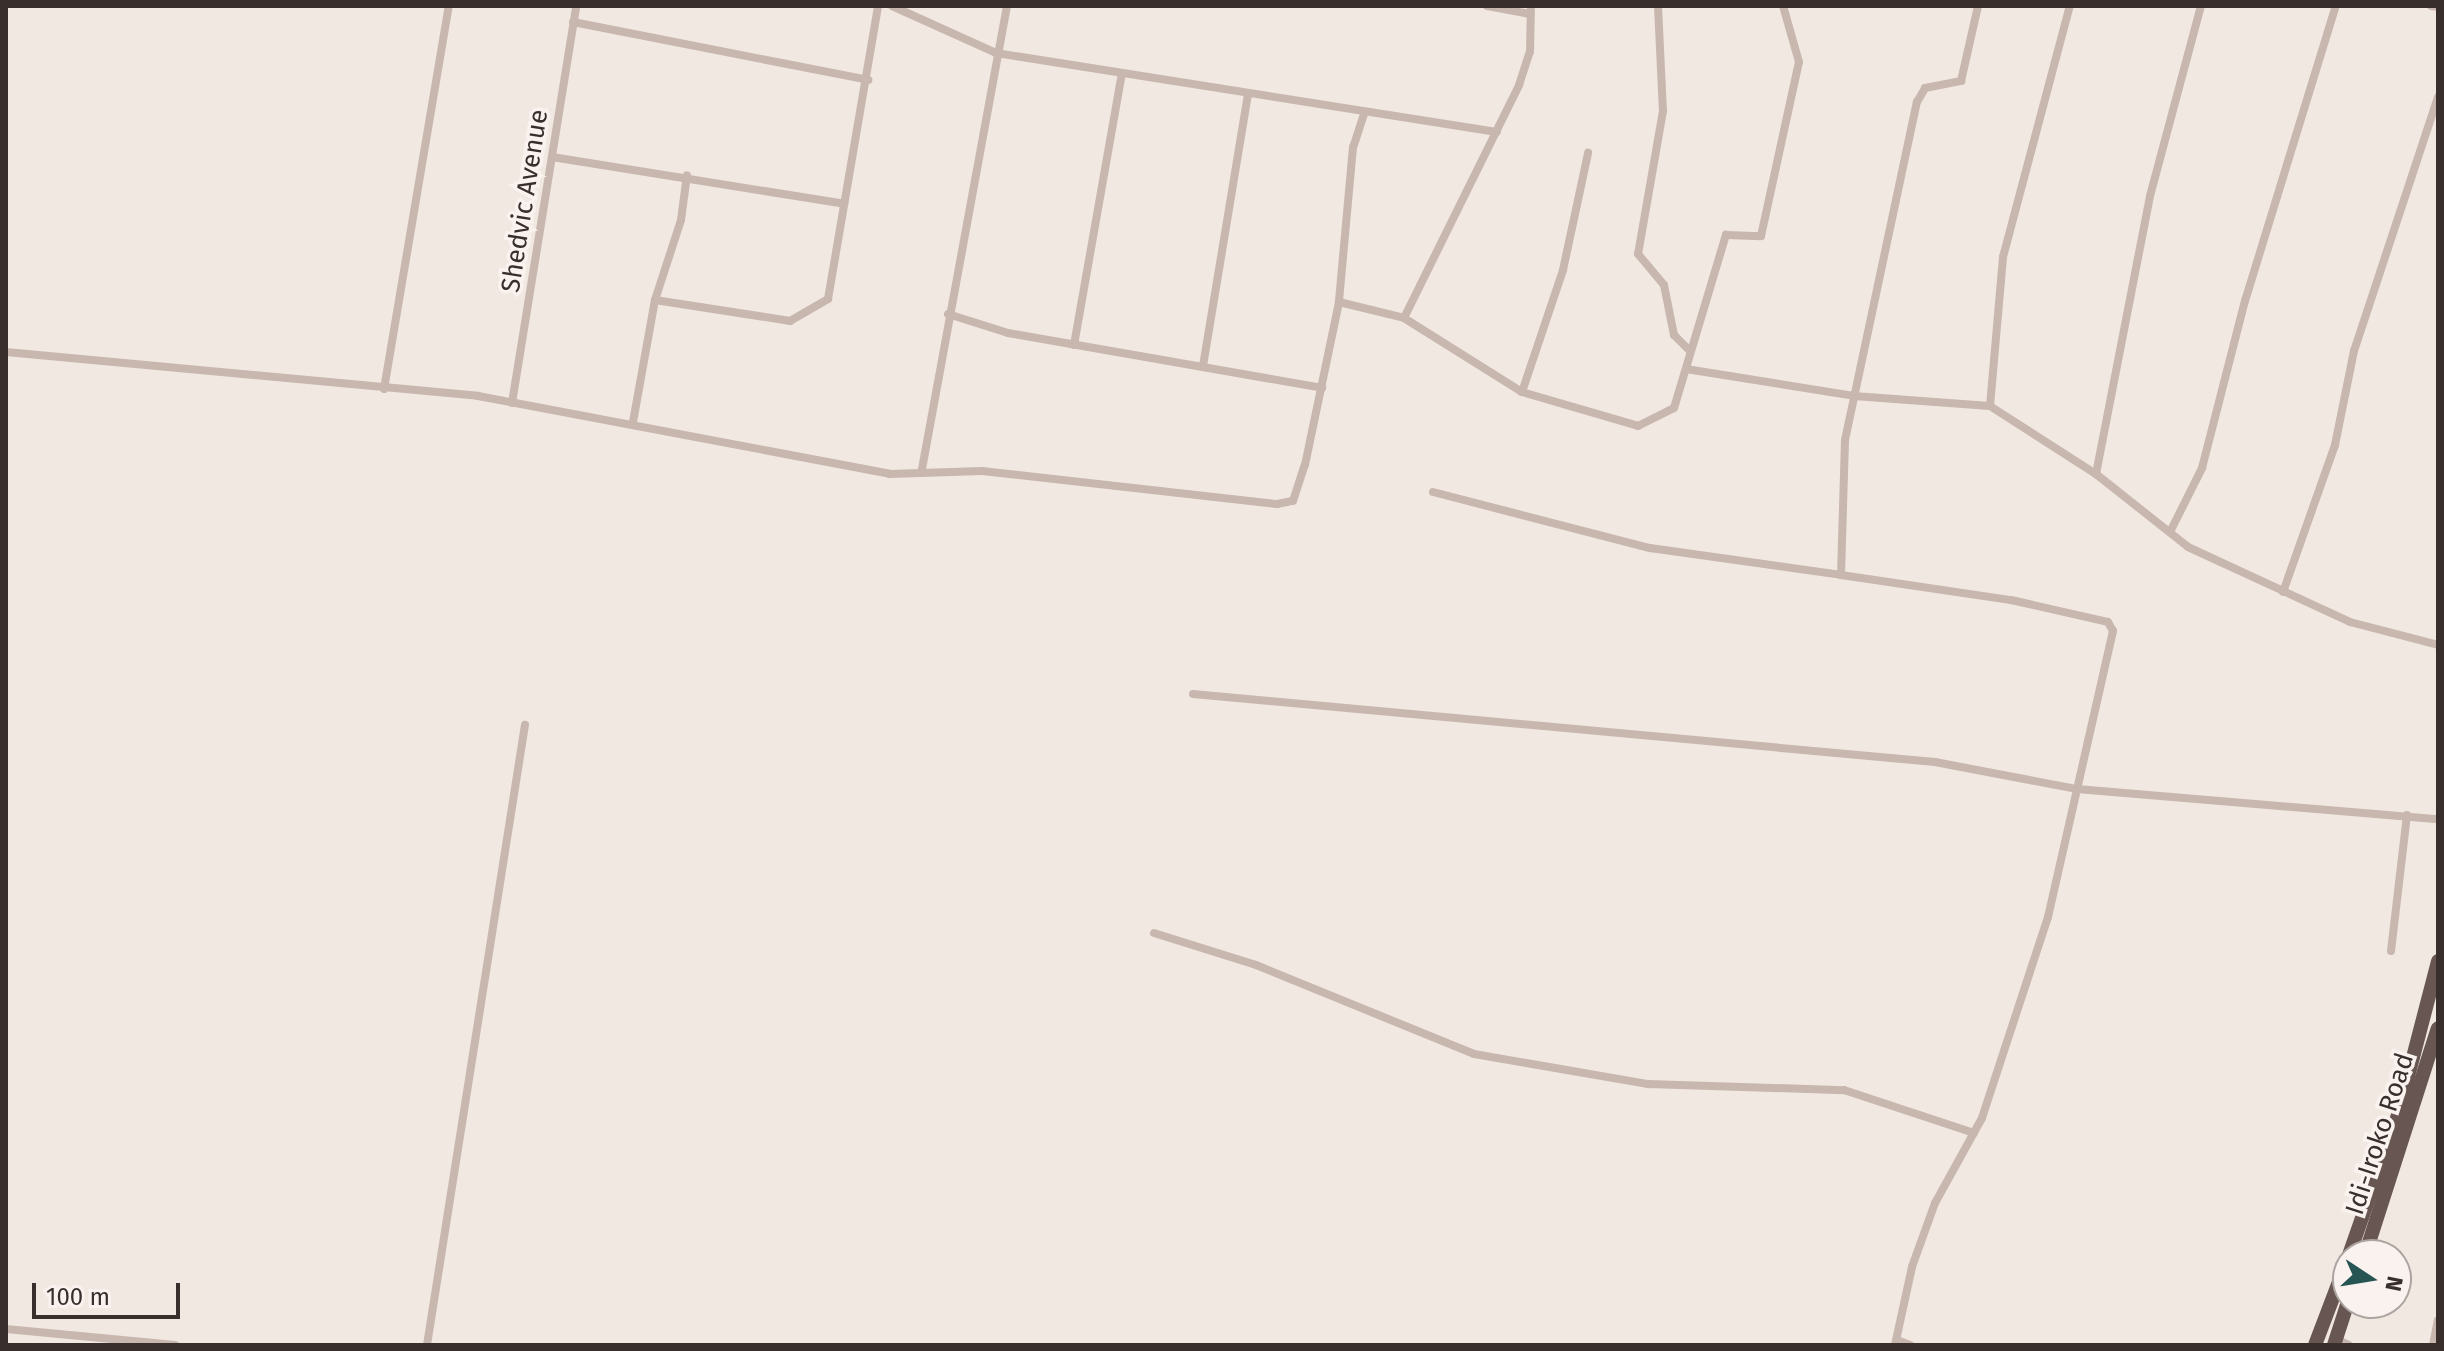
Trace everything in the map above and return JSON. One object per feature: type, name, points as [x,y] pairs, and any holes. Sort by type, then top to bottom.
[{"type":"highway","points":[[2354,1239],[2398,1115],[2438,961]]},
{"type":"highway","name":"Idi-Iroko Road","points":[[2370,1239],[2438,1028]]},
{"type":"highway","points":[[2315,1345],[2332,1299]]},
{"type":"highway","points":[[2340,1343],[2345,1319]]},
{"type":"street","points":[[384,389],[449,6]]},
{"type":"street","name":"Shedvic Avenue","points":[[512,403],[576,6]]},
{"type":"street","points":[[655,300],[790,321],[811,313],[828,299],[868,80],[878,6]]},
{"type":"street","points":[[892,6],[996,53],[1364,114],[1497,132]]},
{"type":"street","points":[[922,469],[948,314],[1007,6]]},
{"type":"street","points":[[1404,318],[1497,132],[1530,52],[1531,10],[1487,6]]},
{"type":"street","points":[[1658,6],[1663,111],[1638,254],[1664,285],[1674,335],[1690,351]]},
{"type":"street","points":[[1339,302],[1404,318],[1522,392],[1638,426],[1674,408],[1726,235],[1761,236],[1799,62],[1783,6]]},
{"type":"street","points":[[1841,575],[1854,396],[1917,102],[1925,88],[1961,81],[1978,6]]},
{"type":"street","points":[[1990,406],[2003,257],[2070,6]]},
{"type":"street","points":[[2096,474],[2150,196],[2201,6]]},
{"type":"street","points":[[2170,532],[2202,468],[2245,301],[2336,6]]},
{"type":"street","points":[[2431,6],[2438,7]]},
{"type":"street","points":[[573,22],[868,80]]},
{"type":"street","points":[[1074,345],[1122,74]]},
{"type":"street","points":[[1203,366],[1248,95]]},
{"type":"street","points":[[2283,592],[2335,445],[2354,351],[2438,97]]},
{"type":"street","points":[[6,352],[512,403],[633,422],[808,462],[890,474],[922,469],[1205,500],[1293,501],[1322,388],[1339,302],[1353,147],[1364,114]]},
{"type":"street","points":[[1522,392],[1563,270],[1588,153]]},
{"type":"street","points":[[552,157],[687,175],[844,204]]},
{"type":"street","points":[[633,422],[655,300],[681,220],[687,175]]},
{"type":"street","points":[[948,314],[1074,345],[1322,388]]},
{"type":"street","points":[[1686,369],[1854,396],[1990,406],[2096,474],[2170,532],[2283,592],[2350,622],[2438,645]]},
{"type":"street","points":[[1433,492],[1650,548],[1841,575],[2108,622],[2113,631],[2048,917],[1974,1133],[1935,1203],[1896,1343],[1910,1345]]},
{"type":"street","points":[[1193,694],[1935,762],[2077,789],[2438,819]]},
{"type":"street","points":[[427,1345],[525,725]]},
{"type":"street","points":[[2391,951],[2407,815]]},
{"type":"street","points":[[1154,933],[1256,965],[1474,1054],[1648,1084],[1844,1090],[1974,1133]]},
{"type":"street","points":[[2433,1345],[2438,1320]]},
{"type":"street","points":[[6,1329],[175,1345]]}]
